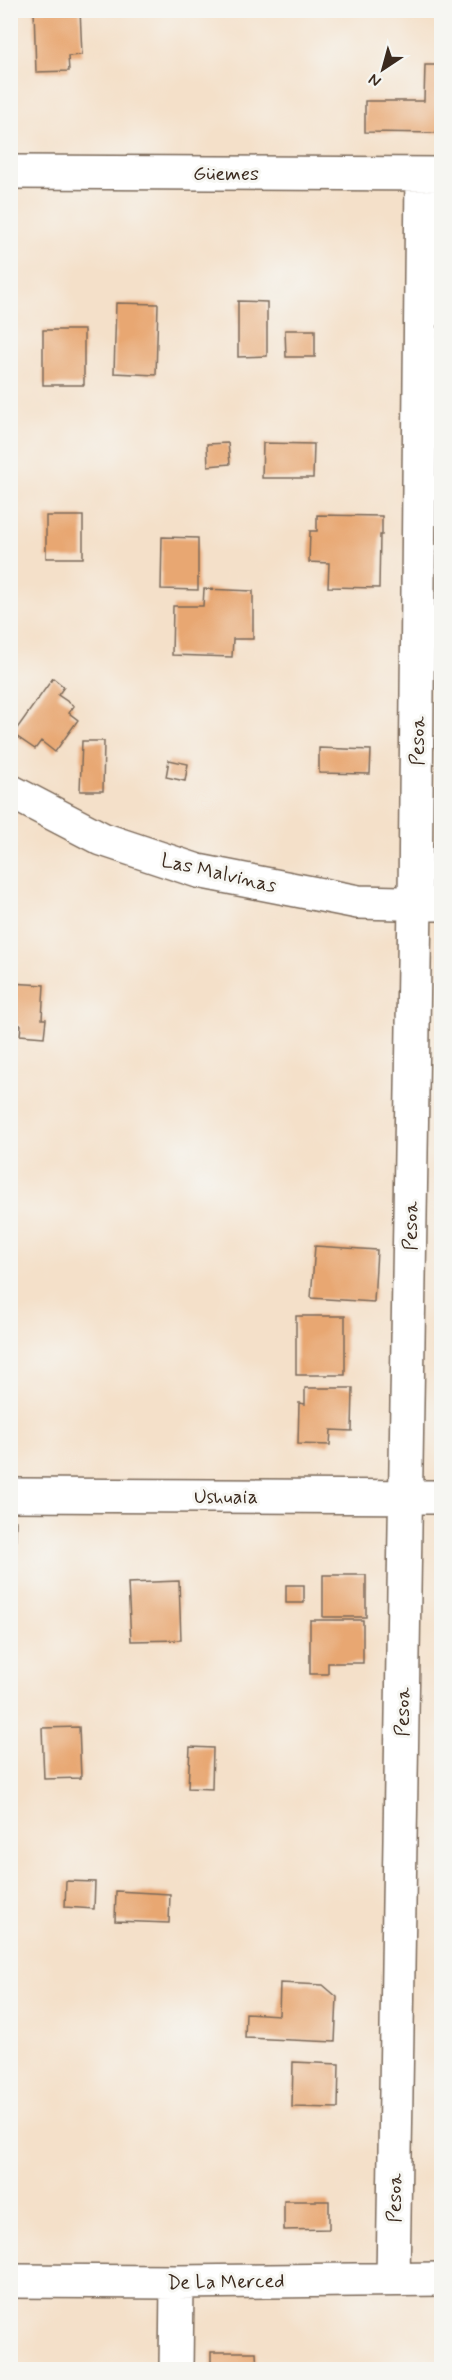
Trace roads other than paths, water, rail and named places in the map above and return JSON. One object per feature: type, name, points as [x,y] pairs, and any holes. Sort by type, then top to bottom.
[{"type":"street","name":"Güemes","points":[[10,172],[432,174]]},
{"type":"street","name":"Pesoa","points":[[393,2279],[405,1497],[428,903],[432,174]]},
{"type":"street","name":"Las Malvinas","points":[[10,791],[102,839],[198,871],[358,902],[428,903]]},
{"type":"street","name":"Ushuaia","points":[[10,1495],[441,1497]]},
{"type":"street","name":"De La Merced","points":[[10,2281],[441,2279]]},
{"type":"street","points":[[176,2370],[177,2282]]}]
